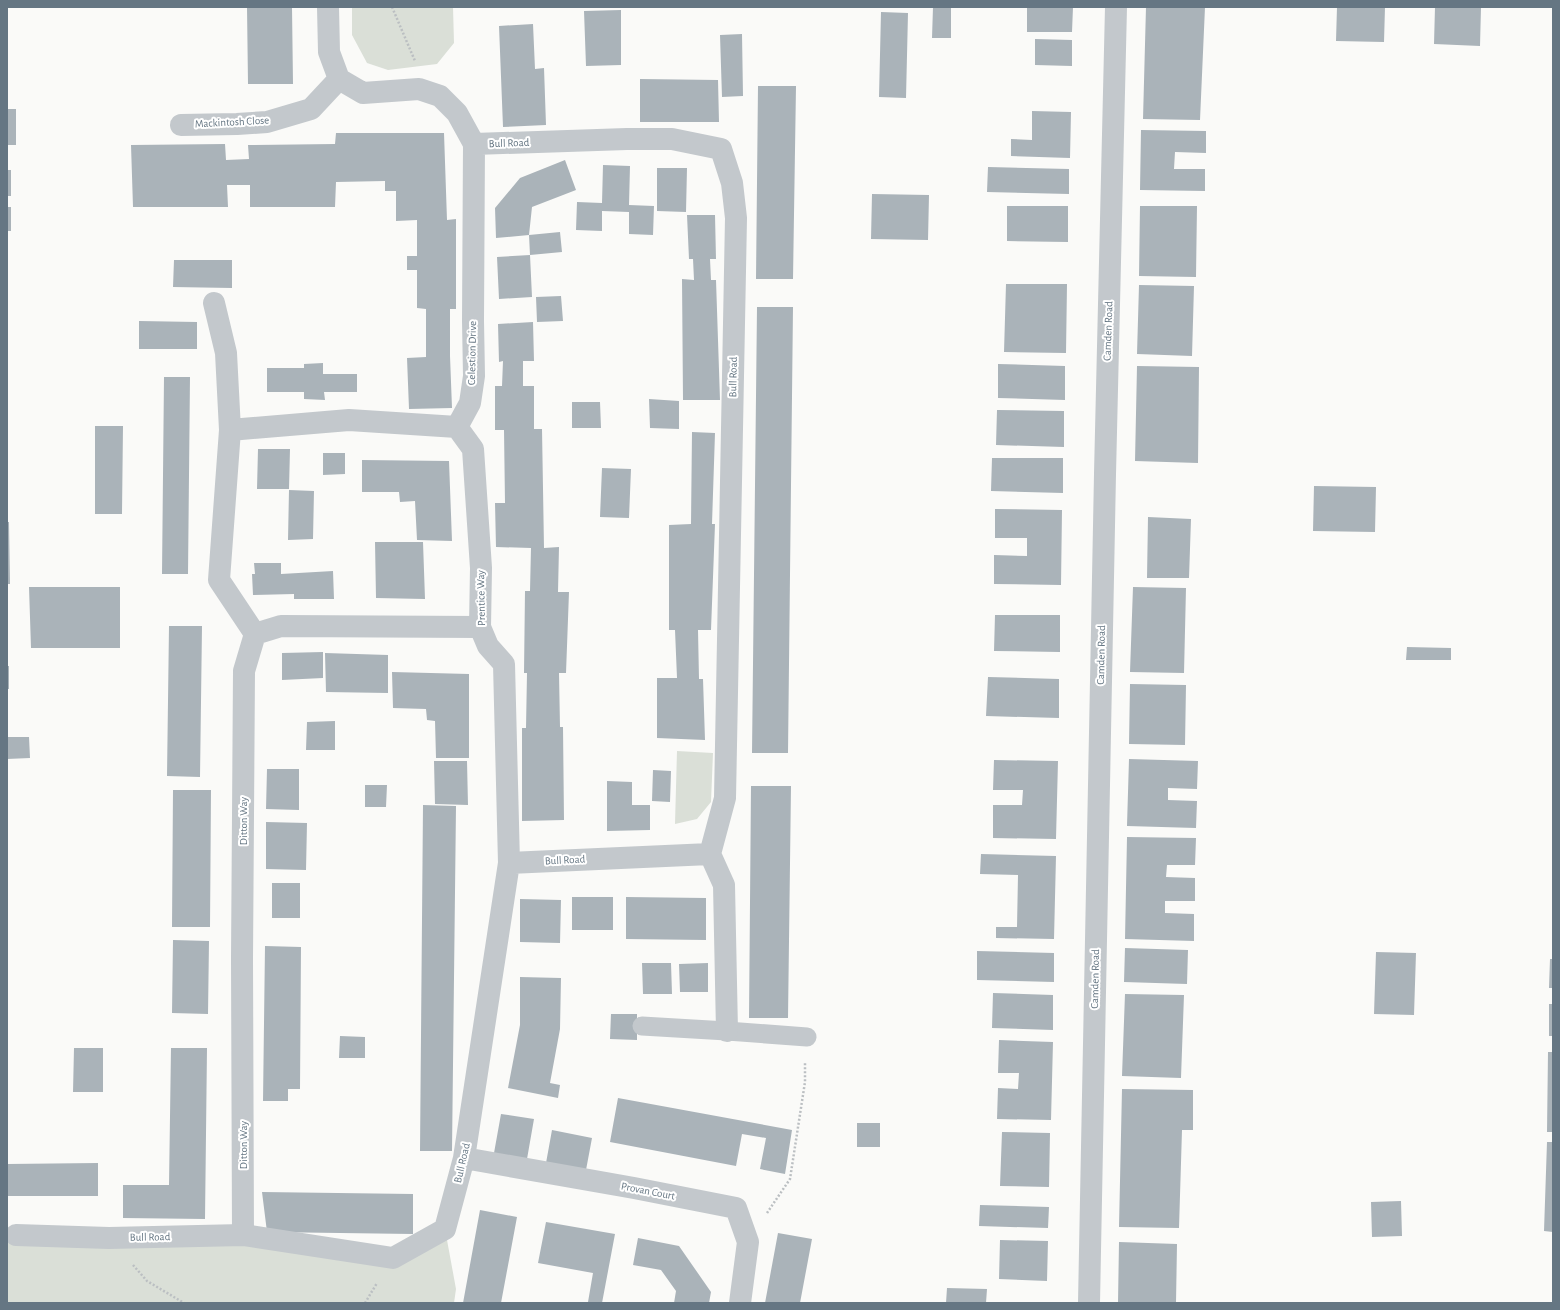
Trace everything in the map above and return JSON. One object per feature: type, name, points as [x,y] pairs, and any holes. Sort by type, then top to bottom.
[{"type":"street","points":[[328,7],[329,52],[339,79]]},
{"type":"street","name":"Camden Road","points":[[1089,1303],[1104,474],[1116,7]]},
{"type":"street","name":"Celestion Drive","points":[[339,79],[363,92],[419,89],[440,96],[457,113],[474,144],[474,376],[470,403],[457,427]]},
{"type":"street","name":"Mackintosh Close","points":[[181,125],[267,122],[312,109],[339,79]]},
{"type":"street","name":"Bull Road","points":[[16,1235],[109,1238],[243,1235],[393,1258],[445,1229],[464,1158],[509,863],[710,854],[725,798],[736,226],[732,183],[721,149],[672,139],[474,144]]},
{"type":"street","points":[[214,303],[226,353],[230,430],[219,580],[255,634],[282,626],[480,627]]},
{"type":"street","points":[[230,430],[349,420],[457,427]]},
{"type":"street","name":"Prentice Way","points":[[457,427],[473,449],[481,568],[480,627],[488,646],[504,664],[509,863]]},
{"type":"street","name":"Ditton Way","points":[[243,1235],[242,959],[244,671],[255,634]]},
{"type":"street","points":[[710,854],[724,885],[727,1031]]},
{"type":"street","name":"Provan Court","points":[[464,1158],[634,1188],[736,1208],[748,1242],[740,1303]]},
{"type":"lane","points":[[642,1026],[727,1031],[806,1038]]},
{"type":"path","points":[[392,7],[417,67],[419,89]]},
{"type":"path","points":[[748,1242],[790,1179],[805,1082],[806,1038]]},
{"type":"path","points":[[109,1238],[147,1281],[184,1303]]},
{"type":"shaded area","points":[[352,7],[453,7],[454,43],[437,64],[388,70],[367,63],[352,35]]},
{"type":"shaded area","points":[[677,751],[713,753],[711,802],[697,819],[675,824]]},
{"type":"shaded area","points":[[445,1229],[456,1289],[454,1303],[7,1303],[7,1237],[243,1235],[393,1258]]},
{"type":"building","points":[[247,7],[292,7],[293,84],[248,84]]},
{"type":"building","points":[[933,7],[951,7],[951,38],[932,38]]},
{"type":"building","points":[[1027,7],[1073,7],[1072,32],[1027,32]]},
{"type":"building","points":[[1146,7],[1205,7],[1200,120],[1143,119]]},
{"type":"building","points":[[1337,7],[1385,7],[1384,42],[1336,41]]},
{"type":"building","points":[[1435,7],[1481,7],[1480,46],[1434,44]]},
{"type":"building","points":[[621,10],[621,65],[586,66],[584,11]]},
{"type":"building","points":[[881,12],[908,13],[906,98],[879,97]]},
{"type":"building","points":[[533,24],[535,69],[544,68],[546,125],[503,127],[499,26]]},
{"type":"building","points":[[742,34],[743,96],[722,97],[720,35]]},
{"type":"building","points":[[1035,39],[1072,40],[1072,66],[1035,65]]},
{"type":"building","points":[[640,79],[718,80],[719,122],[640,122]]},
{"type":"building","points":[[758,86],[796,86],[793,279],[756,279]]},
{"type":"building","points":[[7,109],[16,109],[16,145],[7,145]]},
{"type":"building","points":[[1032,111],[1071,112],[1070,158],[1011,156],[1011,139],[1032,140]]},
{"type":"building","points":[[1141,130],[1206,131],[1206,153],[1175,152],[1174,169],[1205,169],[1205,191],[1140,190]]},
{"type":"building","points":[[336,133],[444,133],[447,220],[456,219],[456,309],[450,309],[452,408],[409,409],[407,358],[426,357],[426,309],[417,308],[417,270],[407,270],[407,256],[417,256],[417,220],[396,221],[396,191],[385,191],[385,181],[336,182],[335,207],[250,207],[250,185],[227,185],[228,207],[133,207],[131,145],[225,144],[226,160],[249,159],[248,145],[335,144]]},
{"type":"building","points":[[565,160],[576,190],[532,207],[529,235],[496,238],[495,208],[520,178]]},
{"type":"building","points":[[603,165],[630,166],[629,205],[654,206],[653,235],[629,234],[629,212],[602,211],[602,231],[576,230],[577,202],[602,203]]},
{"type":"building","points":[[988,167],[1069,169],[1069,194],[987,192]]},
{"type":"building","points":[[657,168],[687,168],[686,212],[657,211]]},
{"type":"building","points":[[7,170],[11,170],[11,196],[7,196]]},
{"type":"building","points":[[872,194],[929,195],[928,240],[871,239]]},
{"type":"building","points":[[1007,206],[1068,206],[1068,242],[1007,241]]},
{"type":"building","points":[[1140,206],[1197,206],[1196,277],[1139,276]]},
{"type":"building","points":[[7,207],[11,207],[11,231],[7,231]]},
{"type":"building","points":[[687,215],[715,215],[716,259],[710,259],[711,280],[716,280],[720,400],[683,400],[682,279],[694,280],[693,259],[689,259]]},
{"type":"building","points":[[560,232],[562,252],[530,255],[529,235]]},
{"type":"building","points":[[530,255],[532,297],[499,299],[497,257]]},
{"type":"building","points":[[174,260],[232,260],[232,288],[173,287]]},
{"type":"building","points":[[1006,284],[1067,284],[1066,353],[1004,352]]},
{"type":"building","points":[[1139,285],[1194,286],[1192,356],[1137,354]]},
{"type":"building","points":[[561,296],[563,321],[537,322],[536,297]]},
{"type":"building","points":[[757,307],[793,307],[788,753],[752,753]]},
{"type":"building","points":[[139,321],[197,322],[197,349],[139,349]]},
{"type":"building","points":[[533,322],[534,361],[523,361],[523,386],[534,386],[534,429],[542,429],[544,548],[559,547],[558,592],[569,592],[566,673],[559,673],[560,727],[563,727],[564,820],[522,821],[522,728],[526,728],[527,673],[524,673],[525,591],[530,591],[531,548],[496,547],[495,503],[505,503],[504,430],[495,430],[495,386],[502,386],[503,361],[499,362],[498,324]]},
{"type":"building","points":[[323,363],[323,374],[357,374],[357,392],[324,392],[325,400],[304,399],[304,392],[267,392],[267,368],[304,368],[304,364]]},
{"type":"building","points":[[998,364],[1065,366],[1065,400],[998,398]]},
{"type":"building","points":[[1137,366],[1199,367],[1198,463],[1135,461]]},
{"type":"building","points":[[164,377],[190,377],[188,574],[162,574]]},
{"type":"building","points":[[649,399],[679,401],[679,429],[650,428]]},
{"type":"building","points":[[572,402],[600,402],[601,428],[572,428]]},
{"type":"building","points":[[997,410],[1064,411],[1064,447],[996,445]]},
{"type":"building","points":[[95,426],[123,426],[122,514],[95,514]]},
{"type":"building","points":[[692,432],[715,433],[712,524],[715,524],[711,630],[698,630],[699,679],[703,679],[705,740],[657,738],[657,678],[677,678],[675,630],[669,630],[669,525],[691,524]]},
{"type":"building","points":[[258,449],[290,449],[289,489],[257,489]]},
{"type":"building","points":[[323,453],[345,453],[345,474],[323,475]]},
{"type":"building","points":[[992,458],[1063,458],[1063,493],[991,491]]},
{"type":"building","points":[[362,460],[449,461],[452,541],[417,540],[415,501],[400,502],[399,492],[362,492]]},
{"type":"building","points":[[602,468],[631,469],[629,518],[600,517]]},
{"type":"building","points":[[1314,486],[1376,487],[1375,532],[1313,531]]},
{"type":"building","points":[[289,490],[314,491],[313,539],[288,540]]},
{"type":"building","points":[[995,509],[1062,510],[1061,585],[994,584],[994,555],[1027,556],[1027,538],[995,538]]},
{"type":"building","points":[[1148,517],[1191,519],[1189,578],[1147,578]]},
{"type":"building","points":[[7,522],[9,522],[10,584],[7,584]]},
{"type":"building","points":[[375,542],[423,542],[425,599],[376,598]]},
{"type":"building","points":[[254,563],[281,563],[281,574],[333,571],[334,599],[294,599],[294,594],[253,595],[252,574],[255,574]]},
{"type":"building","points":[[29,587],[120,587],[120,648],[31,648]]},
{"type":"building","points":[[1133,587],[1186,588],[1184,673],[1130,672]]},
{"type":"building","points":[[995,615],[1060,615],[1060,652],[994,651]]},
{"type":"building","points":[[169,626],[202,626],[200,777],[167,776]]},
{"type":"building","points":[[1407,647],[1451,648],[1451,660],[1406,660]]},
{"type":"building","points":[[323,652],[323,678],[282,680],[282,653]]},
{"type":"building","points":[[325,653],[388,655],[388,693],[326,692]]},
{"type":"building","points":[[7,666],[9,666],[9,689],[7,689]]},
{"type":"building","points":[[392,672],[469,674],[469,758],[436,758],[435,721],[427,720],[426,709],[393,708]]},
{"type":"building","points":[[988,677],[1059,679],[1059,718],[986,716]]},
{"type":"building","points":[[1130,684],[1186,685],[1185,745],[1129,744]]},
{"type":"building","points":[[335,721],[335,750],[306,750],[307,722]]},
{"type":"building","points":[[7,737],[29,737],[30,758],[7,759]]},
{"type":"building","points":[[1129,759],[1198,761],[1197,789],[1168,788],[1168,800],[1197,801],[1196,828],[1127,826]]},
{"type":"building","points":[[994,760],[1058,761],[1056,839],[993,838],[993,805],[1022,805],[1023,790],[993,790]]},
{"type":"building","points":[[434,761],[467,761],[468,805],[435,804]]},
{"type":"building","points":[[267,769],[299,769],[299,810],[266,809]]},
{"type":"building","points":[[653,770],[671,771],[670,802],[652,801]]},
{"type":"building","points":[[607,781],[632,782],[632,805],[650,805],[650,830],[607,831]]},
{"type":"building","points":[[365,785],[387,785],[386,807],[365,807]]},
{"type":"building","points":[[751,786],[791,786],[788,1018],[749,1018]]},
{"type":"building","points":[[173,790],[211,790],[210,927],[172,927]]},
{"type":"building","points":[[423,805],[456,806],[452,1151],[420,1151]]},
{"type":"building","points":[[266,822],[307,823],[306,870],[266,869]]},
{"type":"building","points":[[1127,837],[1196,838],[1195,865],[1167,865],[1166,877],[1195,878],[1195,901],[1165,901],[1165,913],[1194,914],[1194,941],[1125,939]]},
{"type":"building","points":[[981,854],[1056,856],[1054,939],[996,938],[996,927],[1017,927],[1018,875],[980,874]]},
{"type":"building","points":[[272,883],[300,883],[300,918],[272,918]]},
{"type":"building","points":[[572,897],[613,897],[613,930],[572,930]]},
{"type":"building","points":[[626,897],[706,898],[706,940],[626,939]]},
{"type":"building","points":[[520,899],[561,900],[560,943],[520,942]]},
{"type":"building","points":[[173,940],[209,941],[208,1014],[172,1013]]},
{"type":"building","points":[[265,946],[301,947],[300,1089],[288,1089],[288,1101],[263,1101]]},
{"type":"building","points":[[1125,948],[1188,950],[1187,984],[1124,982]]},
{"type":"building","points":[[977,951],[1054,953],[1054,982],[977,980]]},
{"type":"building","points":[[1376,952],[1416,953],[1414,1015],[1374,1014]]},
{"type":"building","points":[[1550,959],[1553,959],[1553,988],[1549,988]]},
{"type":"building","points":[[642,963],[671,963],[672,994],[643,994]]},
{"type":"building","points":[[708,963],[708,992],[680,992],[679,964]]},
{"type":"building","points":[[520,977],[561,978],[560,1029],[550,1083],[560,1085],[558,1098],[508,1088],[520,1025]]},
{"type":"building","points":[[993,993],[1053,995],[1053,1030],[992,1028]]},
{"type":"building","points":[[1125,994],[1184,995],[1181,1078],[1122,1076]]},
{"type":"building","points":[[1549,1004],[1553,1004],[1553,1036],[1549,1036]]},
{"type":"building","points":[[611,1014],[637,1014],[637,1040],[610,1039]]},
{"type":"building","points":[[340,1036],[365,1037],[365,1058],[339,1058]]},
{"type":"building","points":[[999,1040],[1053,1042],[1051,1120],[997,1119],[998,1088],[1018,1089],[1019,1073],[998,1073]]},
{"type":"building","points":[[74,1048],[103,1048],[103,1092],[73,1092]]},
{"type":"building","points":[[171,1048],[207,1048],[205,1219],[123,1218],[123,1185],[169,1185]]},
{"type":"building","points":[[1548,1052],[1553,1052],[1553,1132],[1547,1132]]},
{"type":"building","points":[[1122,1089],[1193,1090],[1193,1130],[1182,1130],[1179,1228],[1119,1227]]},
{"type":"building","points":[[618,1098],[792,1130],[785,1174],[760,1169],[766,1138],[742,1134],[736,1166],[610,1142]]},
{"type":"building","points":[[501,1114],[534,1119],[527,1159],[494,1153]]},
{"type":"building","points":[[857,1123],[880,1123],[880,1147],[857,1147]]},
{"type":"building","points":[[552,1130],[592,1138],[586,1170],[546,1163]]},
{"type":"building","points":[[1002,1132],[1050,1133],[1049,1187],[1000,1186]]},
{"type":"building","points":[[1547,1142],[1553,1142],[1553,1232],[1544,1231]]},
{"type":"building","points":[[98,1163],[98,1196],[7,1196],[7,1164]]},
{"type":"building","points":[[262,1192],[413,1194],[413,1234],[267,1232]]},
{"type":"building","points":[[1401,1201],[1402,1236],[1372,1237],[1371,1202]]},
{"type":"building","points":[[980,1205],[1049,1207],[1048,1228],[979,1226]]},
{"type":"building","points":[[480,1210],[517,1217],[501,1303],[463,1303]]},
{"type":"building","points":[[546,1222],[615,1234],[602,1303],[588,1302],[593,1273],[538,1263]]},
{"type":"building","points":[[778,1233],[812,1239],[800,1303],[765,1303]]},
{"type":"building","points":[[638,1238],[679,1246],[711,1292],[709,1303],[674,1303],[676,1291],[661,1270],[633,1265]]},
{"type":"building","points":[[1000,1240],[1048,1241],[1047,1281],[999,1279]]},
{"type":"building","points":[[1119,1242],[1177,1244],[1176,1303],[1118,1303]]},
{"type":"building","points":[[947,1288],[987,1289],[986,1303],[946,1303]]}]
